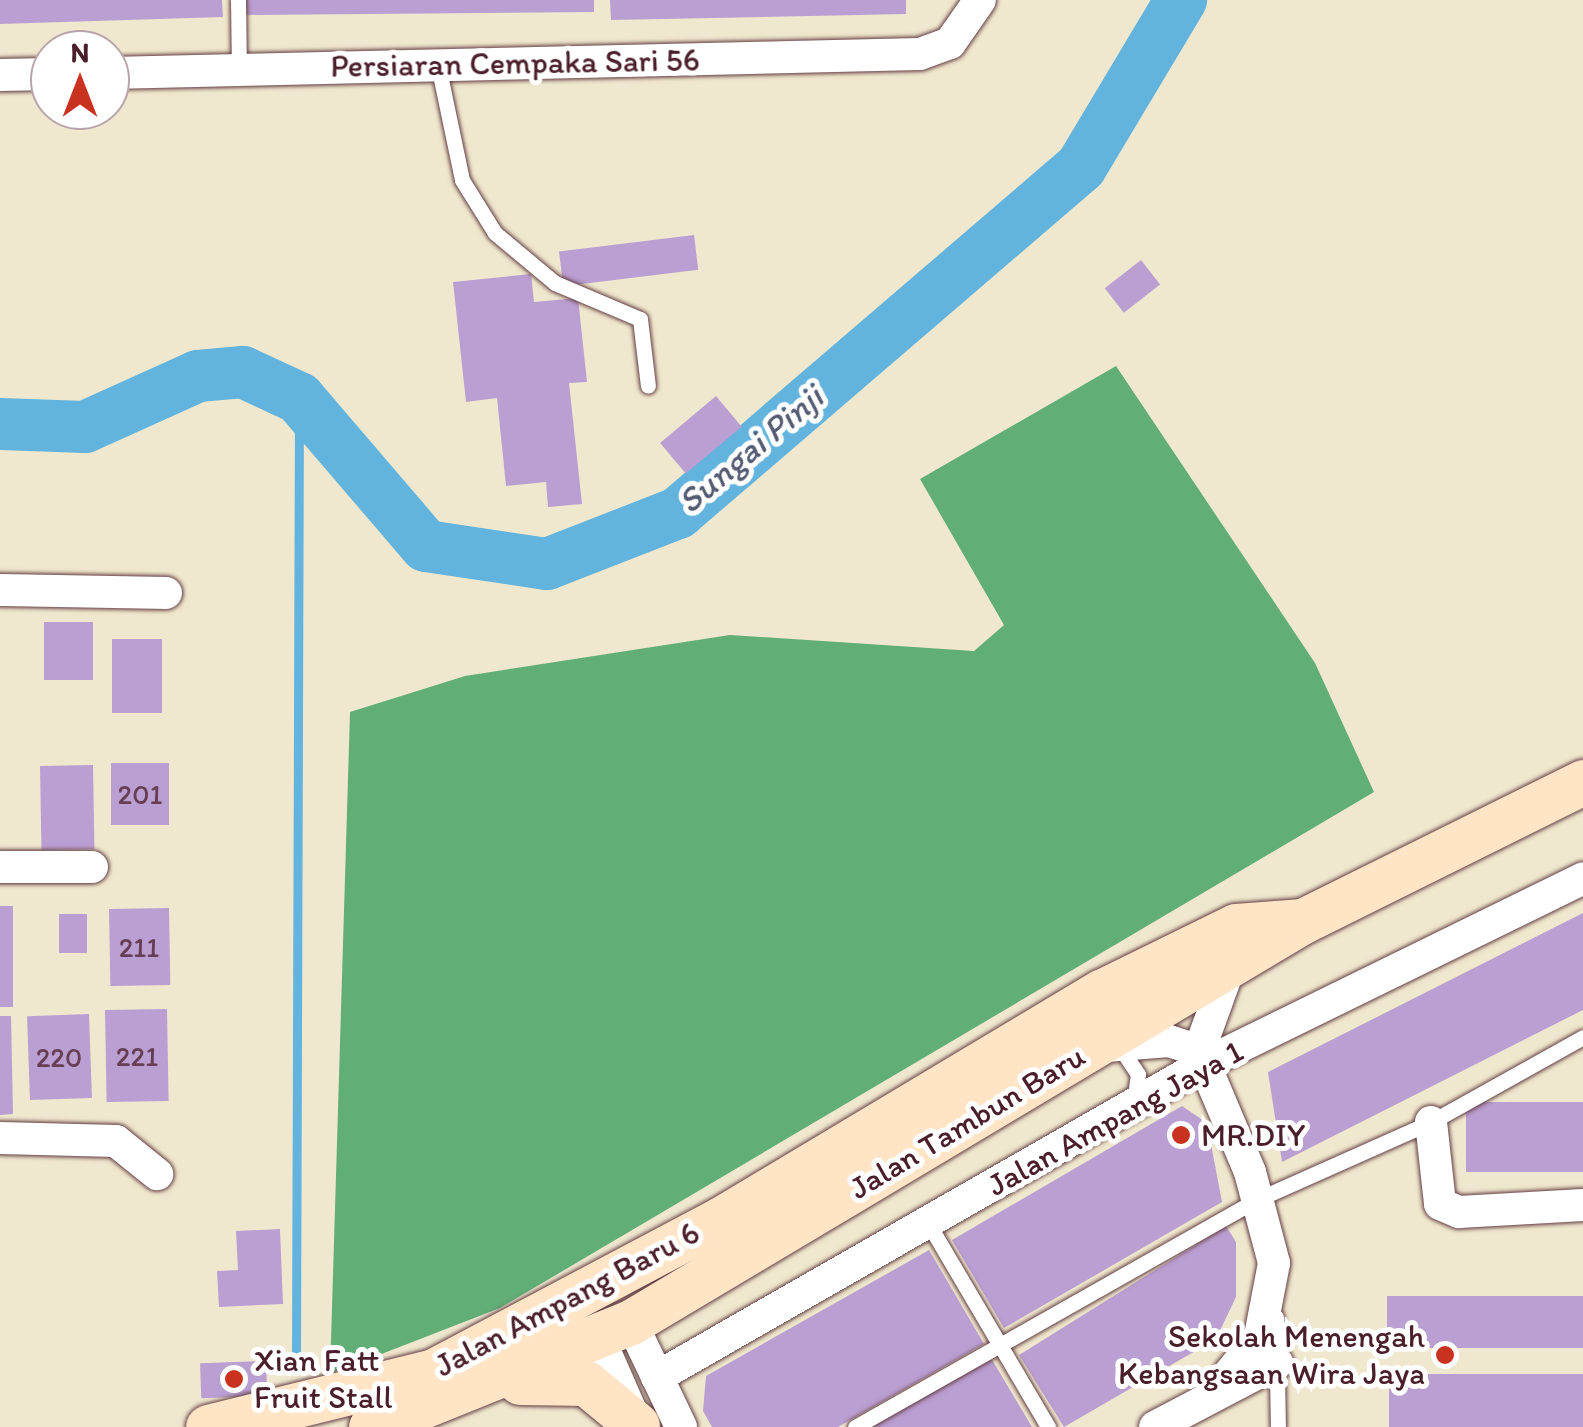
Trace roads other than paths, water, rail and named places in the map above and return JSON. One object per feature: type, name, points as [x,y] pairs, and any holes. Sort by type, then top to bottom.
[{"type":"main road","name":"Jalan Tambun Baru","points":[[612,1326],[1102,1047],[1228,971],[1303,920],[1583,782]]},
{"type":"main road","name":"Jalan Tambun Baru","points":[[721,1219],[1101,992],[1236,926],[1303,920]]},
{"type":"main road","points":[[362,1411],[570,1322],[612,1326],[721,1219]]},
{"type":"main road","name":"Jalan Ampang Baru 6","points":[[362,1411],[518,1332],[721,1219]]},
{"type":"main road","name":"Jalan Ampang Baru 6","points":[[239,1425],[362,1411],[480,1390],[612,1326]]},
{"type":"main road","points":[[480,1390],[562,1378],[586,1383],[638,1426]]},
{"type":"street","name":"Persiaran Cempaka Sari 56","points":[[130,73],[920,54],[950,43],[980,0]]},
{"type":"street","points":[[0,76],[30,75]]},
{"type":"street","points":[[0,590],[166,593]]},
{"type":"street","points":[[0,866],[92,867]]},
{"type":"street","name":"Jalan Ampang Jaya 1","points":[[657,1377],[1132,1105],[1202,1058],[1583,878]]},
{"type":"street","points":[[1216,1390],[1260,1336],[1274,1263],[1258,1199],[1202,1058],[1228,971]]},
{"type":"street","points":[[1102,1047],[1202,1058]]},
{"type":"street","points":[[1431,1122],[1440,1204],[1459,1212],[1583,1204]]},
{"type":"street","points":[[0,1138],[116,1141],[157,1174]]},
{"type":"street","points":[[612,1326],[657,1377],[682,1427]]},
{"type":"street","points":[[612,1326],[638,1426]]},
{"type":"street","points":[[1155,1427],[1216,1390],[1277,1363]]},
{"type":"lane","points":[[238,0],[238,70]]},
{"type":"lane","points":[[438,65],[462,180],[495,233],[564,289],[633,311],[649,349],[648,386]]},
{"type":"lane","points":[[855,1427],[1258,1199],[1431,1122],[1583,1037]]},
{"type":"lane","points":[[1102,1047],[1138,1074],[1132,1105]]},
{"type":"lane","points":[[928,1223],[1003,1344],[1048,1427]]},
{"type":"lane","points":[[1274,1263],[1278,1427]]},
{"type":"waterway","name":"Sungai Pinji","points":[[0,424],[85,427],[198,376],[243,372],[299,398],[426,546],[547,564],[678,513],[1081,167],[1181,0]]},
{"type":"waterway","points":[[296,1357],[299,398]]},
{"type":"place","name":"MR.DIY","points":[[1181,1135]]},
{"type":"place","name":"Sekolah Menengah Kebangsaan Wira Jaya","points":[[1445,1355]]},
{"type":"place","name":"Xian Fatt Fruit Stall","points":[[234,1379]]}]
